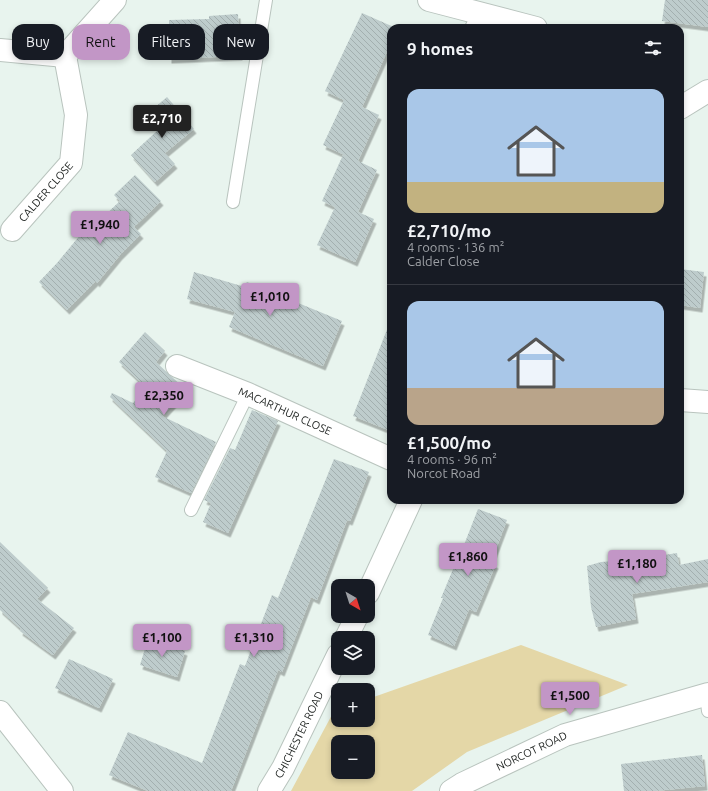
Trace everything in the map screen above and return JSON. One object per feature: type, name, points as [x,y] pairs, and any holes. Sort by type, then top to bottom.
[{"type":"street","points":[[0,50],[65,56],[115,0]]},
{"type":"street","points":[[429,0],[475,21],[501,24]]},
{"type":"street","name":"CALDER CLOSE","points":[[12,230],[71,163],[76,115],[65,56]]},
{"type":"street","points":[[684,106],[708,91]]},
{"type":"street","name":"MACARTHUR CLOSE","points":[[178,366],[248,394],[387,457]]},
{"type":"street","points":[[684,400],[708,402]]},
{"type":"street","points":[[374,579],[408,504]]},
{"type":"street","name":"CHICHESTER ROAD","points":[[269,791],[284,768],[331,670]]},
{"type":"street","name":"NORCOT ROAD","points":[[451,791],[462,784],[565,735],[707,700]]},
{"type":"street","points":[[0,712],[62,791]]},
{"type":"lane","points":[[233,202],[266,0]]},
{"type":"lane","points":[[191,510],[248,394]]},
{"type":"shaded area","points":[[521,645],[628,685],[467,752],[412,791],[291,791],[331,717],[331,727],[375,727],[375,697]]},
{"type":"building","points":[[665,0],[708,0],[708,27],[662,21]]},
{"type":"building","points":[[362,13],[387,24],[387,52],[362,107],[379,115],[358,161],[377,170],[358,212],[374,219],[355,262],[317,245],[335,207],[322,201],[343,155],[349,157],[323,145],[344,100],[325,91]]},
{"type":"building","points":[[238,14],[238,24],[213,24],[213,57],[205,57],[205,24],[169,24],[169,20],[209,19],[209,16]]},
{"type":"building","points":[[167,97],[194,129],[165,153],[175,164],[155,182],[131,155],[159,129],[147,114]]},
{"type":"building","points":[[135,175],[161,201],[134,227],[141,234],[120,255],[97,283],[96,281],[67,310],[39,282],[81,234],[83,236],[120,201],[114,195]]},
{"type":"building","points":[[684,270],[704,272],[700,308],[684,306]]},
{"type":"building","points":[[194,272],[245,287],[247,282],[342,321],[323,366],[229,327],[235,312],[187,299]]},
{"type":"building","points":[[387,330],[387,429],[353,416]]},
{"type":"building","points":[[145,332],[165,351],[156,362],[186,390],[162,416],[216,442],[191,493],[155,477],[167,451],[110,397],[112,393],[133,403],[147,388],[119,362]]},
{"type":"building","points":[[252,410],[278,421],[228,533],[203,522],[211,503],[204,500],[230,448],[235,450]]},
{"type":"building","points":[[334,459],[369,472],[350,521],[347,520],[317,600],[311,597],[282,672],[278,670],[231,791],[148,791],[109,775],[128,732],[202,763],[240,664],[245,666],[272,595],[278,598]]},
{"type":"building","points":[[478,509],[507,520],[491,562],[496,564],[476,612],[469,609],[454,646],[428,635],[443,598],[441,598]]},
{"type":"building","points":[[0,542],[48,588],[37,599],[74,628],[53,655],[20,631],[21,629],[0,610]]},
{"type":"building","points":[[677,553],[679,565],[708,559],[708,582],[632,594],[636,619],[596,627],[591,607],[587,566],[601,562],[614,561],[614,563]]},
{"type":"building","points":[[148,639],[185,651],[177,677],[140,665]]},
{"type":"building","points":[[69,659],[113,679],[99,708],[55,688]]},
{"type":"building","points":[[702,755],[705,786],[655,791],[624,791],[621,764]]}]
